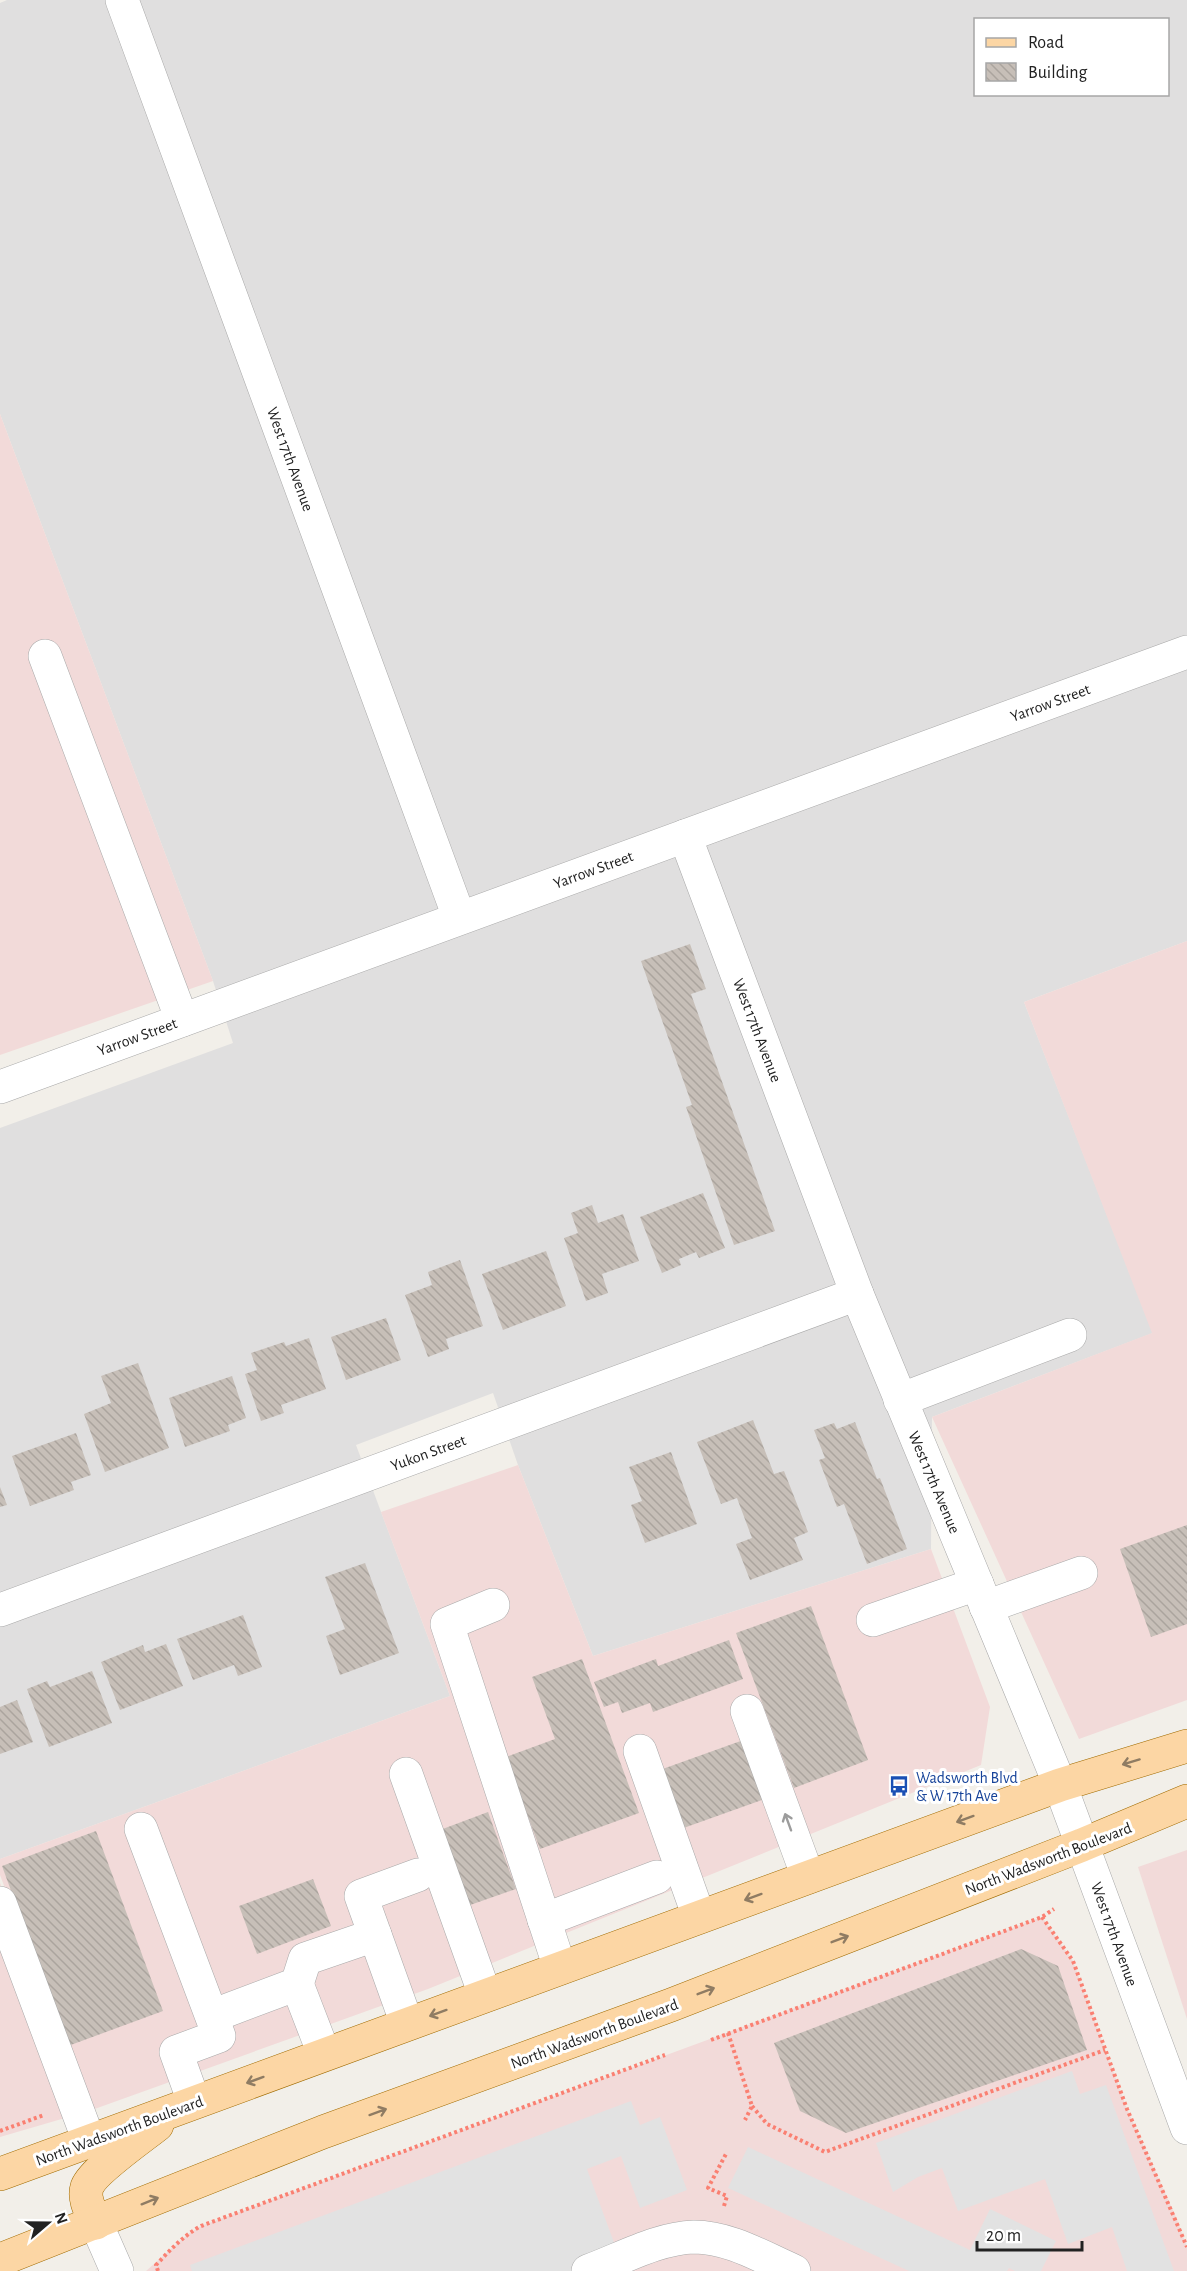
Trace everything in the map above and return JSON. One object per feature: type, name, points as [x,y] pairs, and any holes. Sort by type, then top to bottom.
[{"type":"main road","name":"North Wadsworth Boulevard","points":[[0,2174],[1060,1785],[1187,1746]]},
{"type":"main road","name":"North Wadsworth Boulevard","points":[[0,2260],[323,2132],[671,2005],[1082,1845],[1187,1801]]},
{"type":"main road","points":[[96,2223],[86,2195],[92,2180],[186,2105]]},
{"type":"street","name":"West 17th Avenue","points":[[122,0],[459,917]]},
{"type":"street","name":"Yarrow Street","points":[[0,1087],[1187,652]]},
{"type":"street","points":[[45,656],[182,1020]]},
{"type":"street","name":"West 17th Avenue","points":[[685,836],[857,1294],[1060,1785],[1187,2128]]},
{"type":"street","name":"Yukon Street","points":[[0,1610],[857,1294]]},
{"type":"street","points":[[900,1400],[1070,1335]]},
{"type":"street","points":[[873,1620],[1081,1573]]},
{"type":"street","points":[[494,1605],[447,1624],[560,1968]]},
{"type":"street","points":[[747,1712],[808,1877]]},
{"type":"street","points":[[640,1751],[699,1917]]},
{"type":"street","points":[[406,1774],[485,1995]]},
{"type":"street","points":[[141,1829],[219,2036],[176,2052],[186,2105]]},
{"type":"street","points":[[408,2024],[361,1896],[418,1875]]},
{"type":"street","points":[[544,1920],[657,1877]]},
{"type":"street","points":[[0,1903],[89,2141]]},
{"type":"street","points":[[324,2054],[297,1984],[305,1959],[375,1935]]},
{"type":"street","points":[[212,2016],[297,1984]]},
{"type":"street","points":[[96,2223],[117,2271]]},
{"type":"street","points":[[588,2271],[664,2243],[694,2237],[733,2244],[794,2271]]},
{"type":"path","points":[[711,2040],[1042,1917],[1054,1909]]},
{"type":"path","points":[[1042,1917],[1073,1961],[1127,2109],[1187,2247]]},
{"type":"path","points":[[728,2032],[752,2106],[767,2124],[825,2151],[1105,2050]]},
{"type":"path","points":[[158,2271],[156,2265],[179,2241],[201,2226],[665,2055]]},
{"type":"path","points":[[0,2131],[75,2104]]},
{"type":"path","points":[[745,2120],[752,2106]]},
{"type":"path","points":[[721,2215],[727,2196],[708,2188],[728,2152]]},
{"type":"shaded area","points":[[7,0],[1187,0],[1187,941],[1024,1002],[1153,1333],[932,1417],[931,1549],[593,1656],[518,1465],[493,1393],[356,1445],[450,1696],[0,1859],[0,1128],[233,1043],[213,981],[0,414],[0,3]]},
{"type":"shaded area","points":[[0,414],[213,981],[0,1055]]},
{"type":"shaded area","points":[[1187,941],[1187,1700],[1079,1739],[932,1417],[1152,1333],[1024,1002]]},
{"type":"shaded area","points":[[518,1465],[593,1656],[931,1549],[990,1707],[981,1765],[428,1989],[89,2111],[0,2137],[0,1883],[64,2044],[0,1875],[0,1859],[450,1696],[381,1512]]},
{"type":"shaded area","points":[[1187,1850],[1187,2019],[1138,1867]]},
{"type":"shaded area","points":[[1042,1917],[1073,1961],[1127,2109],[1176,2217],[1187,2247],[1187,2271],[146,2271],[188,2234],[201,2226]]},
{"type":"shaded area","points":[[1072,2071],[1080,2094],[1106,2085],[1174,2271],[1127,2271],[1112,2227],[1068,2244],[1045,2179],[958,2211],[942,2168],[918,2177],[893,2192],[876,2143]]},
{"type":"shaded area","points":[[631,2101],[640,2125],[660,2117],[687,2190],[640,2208],[621,2156],[587,2169],[620,2259],[588,2271],[192,2271],[190,2265]]},
{"type":"shaded area","points":[[748,2147],[970,2250],[990,2209],[1056,2241],[1041,2271],[1015,2271],[1009,2268],[1007,2271],[909,2271],[728,2188]]},
{"type":"building","points":[[690,944],[706,989],[691,994],[775,1231],[734,1245],[686,1107],[692,1105],[641,961]]},
{"type":"building","points":[[703,1193],[725,1248],[699,1258],[696,1252],[679,1259],[681,1265],[662,1273],[640,1217]]},
{"type":"building","points":[[592,1205],[598,1223],[623,1214],[639,1261],[602,1274],[608,1293],[586,1301],[564,1238],[578,1233],[571,1213]]},
{"type":"building","points":[[546,1251],[566,1306],[503,1330],[482,1274]]},
{"type":"building","points":[[460,1260],[483,1326],[446,1339],[449,1349],[428,1357],[405,1295],[432,1285],[428,1272]]},
{"type":"building","points":[[386,1318],[401,1360],[346,1380],[331,1337]]},
{"type":"building","points":[[309,1338],[326,1389],[281,1405],[284,1413],[261,1421],[245,1374],[257,1370],[251,1353],[284,1342],[286,1346]]},
{"type":"building","points":[[138,1363],[169,1448],[105,1472],[84,1414],[111,1403],[101,1376]]},
{"type":"building","points":[[232,1376],[246,1418],[228,1425],[230,1431],[185,1447],[169,1398]]},
{"type":"building","points":[[753,1420],[774,1474],[784,1471],[808,1532],[794,1538],[803,1560],[750,1580],[736,1544],[752,1538],[737,1498],[721,1504],[697,1442]]},
{"type":"building","points":[[855,1422],[877,1479],[880,1478],[907,1549],[867,1564],[844,1504],[837,1507],[819,1460],[825,1458],[814,1430],[834,1423],[837,1429]]},
{"type":"building","points":[[76,1433],[91,1475],[71,1482],[74,1490],[30,1506],[12,1456]]},
{"type":"building","points":[[671,1452],[697,1524],[645,1543],[631,1505],[642,1501],[629,1467]]},
{"type":"building","points":[[0,1487],[7,1505],[0,1507]]},
{"type":"building","points":[[1187,1525],[1187,1624],[1151,1637],[1120,1549]]},
{"type":"building","points":[[365,1563],[399,1653],[340,1675],[326,1636],[345,1629],[325,1577]]},
{"type":"building","points":[[811,1606],[868,1760],[794,1788],[736,1633]]},
{"type":"building","points":[[243,1615],[262,1667],[238,1676],[234,1665],[193,1680],[177,1639]]},
{"type":"building","points":[[729,1640],[743,1679],[653,1712],[650,1703],[622,1713],[618,1702],[604,1707],[594,1682],[656,1659],[658,1666]]},
{"type":"building","points":[[166,1644],[183,1686],[120,1710],[101,1662],[143,1645],[145,1652]]},
{"type":"building","points":[[582,1659],[639,1813],[540,1849],[506,1757],[555,1739],[532,1677]]},
{"type":"building","points":[[92,1671],[112,1723],[49,1747],[27,1689],[47,1681],[50,1687]]},
{"type":"building","points":[[17,1700],[33,1742],[0,1754],[0,1707]]},
{"type":"building","points":[[749,1738],[770,1797],[678,1830],[657,1771]]},
{"type":"building","points":[[488,1812],[516,1889],[456,1910],[440,1830]]},
{"type":"building","points":[[96,1831],[163,2011],[68,2046],[2,1866]]},
{"type":"building","points":[[313,1879],[331,1926],[257,1954],[239,1906]]},
{"type":"building","points":[[1021,1949],[1058,1966],[1087,2050],[846,2133],[800,2111],[774,2043]]},
{"type":"place","name":"Wadsworth Blvd & W 17th Ave","points":[[899,1786]]}]
